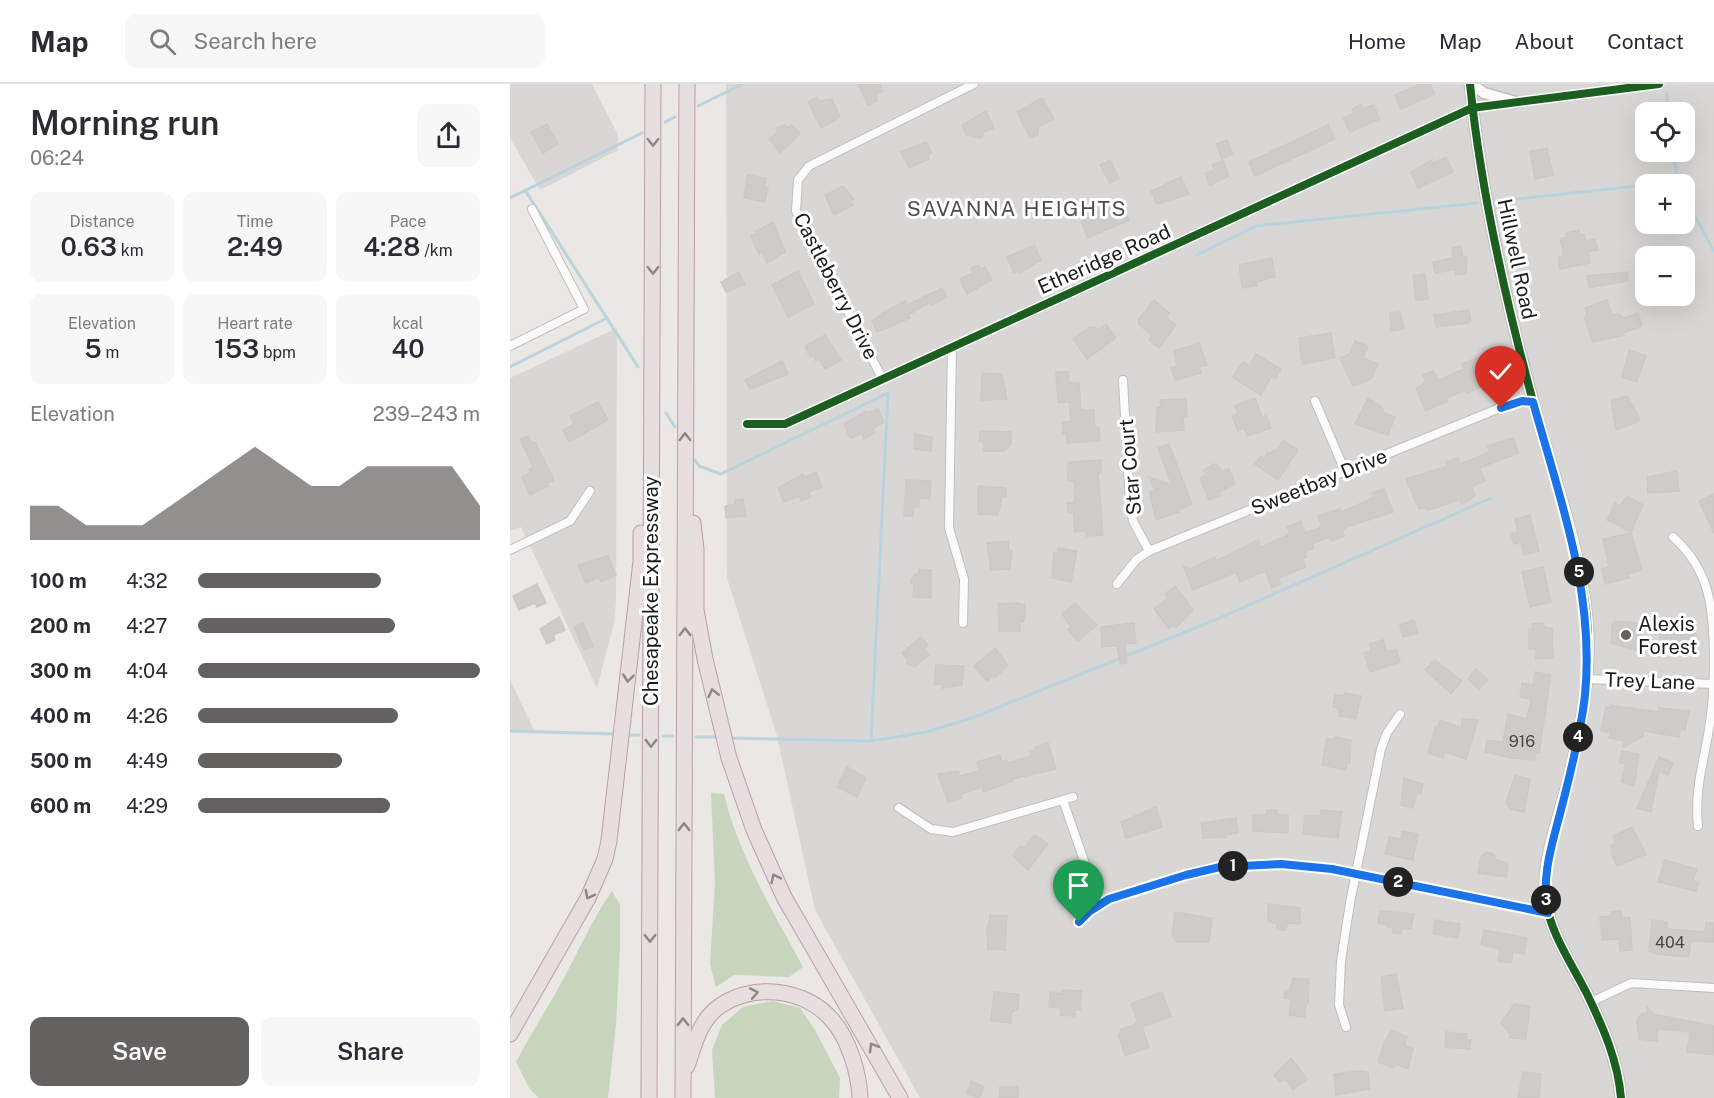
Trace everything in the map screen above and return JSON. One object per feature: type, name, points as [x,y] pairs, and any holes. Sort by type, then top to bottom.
[{"type":"highway","name":"Chesapeake Expressway","points":[[650,1098],[653,84]]},
{"type":"highway","name":"Chesapeake Expressway","points":[[683,1098],[687,84]]},
{"type":"highway","points":[[510,1034],[588,898],[605,859],[609,841],[641,561],[642,492],[652,411]]},
{"type":"highway","points":[[685,465],[696,549],[696,610],[707,669],[734,773],[754,830],[784,897],[900,1098]]},
{"type":"highway","points":[[683,1080],[698,1032],[715,1010],[743,995],[761,991],[788,993],[813,1004],[832,1021],[850,1051],[860,1098]]},
{"type":"street","name":"Castleberry Drive","points":[[882,378],[796,211],[798,180],[809,166],[974,84]]},
{"type":"street","points":[[1471,84],[1484,93],[1516,102]]},
{"type":"street","name":"Hillwell Road","points":[[1471,84],[1472,108],[1505,289],[1583,587],[1587,620],[1586,679],[1572,765],[1548,860],[1545,894],[1552,926],[1591,1002],[1614,1056],[1622,1098]]},
{"type":"street","name":"Etheridge Road","points":[[747,424],[785,424],[1472,108],[1659,84]]},
{"type":"street","points":[[510,346],[584,309],[532,209]]},
{"type":"street","points":[[952,346],[949,528],[964,579],[963,623]]},
{"type":"street","name":"Star Court","points":[[1123,380],[1130,504],[1133,521],[1149,551]]},
{"type":"street","points":[[1316,401],[1345,471]]},
{"type":"street","name":"Sweetbay Drive","points":[[1117,584],[1136,560],[1149,551],[1512,403],[1533,402]]},
{"type":"street","points":[[510,550],[570,521],[590,492]]},
{"type":"street","points":[[1673,537],[1687,549],[1699,567],[1708,588],[1713,609],[1714,684],[1710,722],[1698,779],[1698,825]]},
{"type":"street","name":"Trey Lane","points":[[1586,679],[1714,684]]},
{"type":"street","points":[[1346,1028],[1340,1014],[1338,991],[1356,874],[1381,749],[1387,733],[1400,714]]},
{"type":"street","points":[[899,808],[931,829],[952,832],[1073,797]]},
{"type":"street","points":[[1063,800],[1099,904]]},
{"type":"street","points":[[1079,922],[1099,904],[1113,898],[1220,867],[1304,865],[1548,913]]},
{"type":"street","points":[[1591,1002],[1631,983],[1714,988]]},
{"type":"shaded area","points":[[510,84],[592,84],[618,135],[618,150],[540,190],[510,138]]},
{"type":"shaded area","points":[[726,84],[1714,84],[1714,1098],[920,1098],[815,910],[777,736],[727,578]]},
{"type":"shaded area","points":[[617,328],[616,601],[614,623],[597,688],[521,527],[510,531],[510,378]]},
{"type":"shaded area","points":[[510,680],[536,734],[510,732]]},
{"type":"green space","points":[[711,793],[724,794],[730,817],[748,861],[803,967],[789,977],[734,975],[716,987],[710,964],[715,883]]},
{"type":"green space","points":[[612,891],[620,905],[620,947],[616,1025],[608,1098],[539,1098],[529,1088],[516,1062]]},
{"type":"green space","points":[[773,1001],[800,1008],[815,1030],[840,1078],[839,1098],[715,1098],[712,1050],[722,1025],[743,1007]]},
{"type":"building","points":[[858,84],[880,84],[883,91],[876,94],[877,101],[868,105]]},
{"type":"building","points":[[1420,84],[1430,84],[1435,94],[1401,109],[1395,95]]},
{"type":"building","points":[[817,97],[819,101],[832,99],[840,117],[821,128],[808,102]]},
{"type":"building","points":[[1042,98],[1054,119],[1038,127],[1038,134],[1030,138],[1017,112]]},
{"type":"building","points":[[1361,104],[1363,109],[1373,105],[1380,119],[1350,132],[1343,118],[1354,113],[1352,109]]},
{"type":"building","points":[[986,111],[994,128],[984,132],[982,138],[973,137],[972,134],[967,136],[962,125]]},
{"type":"building","points":[[547,124],[558,144],[543,153],[531,132]]},
{"type":"building","points":[[786,125],[788,128],[792,125],[800,134],[780,153],[769,139],[777,133],[777,127]]},
{"type":"building","points":[[1328,125],[1335,139],[1255,176],[1249,162]]},
{"type":"building","points":[[1227,140],[1233,154],[1222,159],[1216,144]]},
{"type":"building","points":[[926,142],[932,153],[928,155],[929,159],[909,168],[901,152]]},
{"type":"building","points":[[1547,148],[1553,175],[1535,179],[1530,151]]},
{"type":"building","points":[[1446,157],[1453,172],[1418,188],[1411,172],[1432,160],[1433,163]]},
{"type":"building","points":[[1110,160],[1119,178],[1110,183],[1100,165]]},
{"type":"building","points":[[1223,161],[1229,176],[1210,185],[1205,174],[1215,170],[1212,165]]},
{"type":"building","points":[[747,175],[766,178],[764,187],[768,188],[765,202],[744,198]]},
{"type":"building","points":[[1181,177],[1189,194],[1157,204],[1151,191]]},
{"type":"building","points":[[843,186],[854,199],[850,201],[853,205],[834,215],[825,195]]},
{"type":"building","points":[[1103,208],[1104,211],[1109,209],[1111,214],[1124,209],[1129,220],[1088,238],[1081,222]]},
{"type":"building","points":[[773,222],[785,252],[767,263],[762,253],[759,254],[751,236]]},
{"type":"building","points":[[1579,230],[1580,235],[1584,234],[1586,241],[1595,239],[1598,250],[1588,252],[1590,263],[1560,269],[1558,257],[1564,256],[1560,239],[1567,237],[1566,233]]},
{"type":"building","points":[[1034,245],[1041,260],[1020,273],[1019,271],[1014,273],[1007,257]]},
{"type":"building","points":[[1461,246],[1463,257],[1467,257],[1466,274],[1456,275],[1455,269],[1435,273],[1433,262],[1453,258],[1452,248]]},
{"type":"building","points":[[1272,258],[1275,277],[1256,282],[1257,286],[1242,288],[1239,265]]},
{"type":"building","points":[[978,265],[981,269],[985,267],[992,280],[967,294],[960,279],[973,273],[971,268]]},
{"type":"building","points":[[798,271],[814,304],[788,317],[772,285]]},
{"type":"building","points":[[739,272],[745,284],[726,292],[721,282]]},
{"type":"building","points":[[1627,272],[1628,281],[1589,288],[1587,276]]},
{"type":"building","points":[[1425,274],[1428,299],[1416,300],[1413,276]]},
{"type":"building","points":[[942,288],[947,297],[932,305],[931,302],[908,315],[910,318],[877,332],[872,321],[884,312],[905,301],[907,305]]},
{"type":"building","points":[[1154,300],[1169,313],[1166,318],[1176,325],[1159,348],[1149,340],[1152,336],[1139,324],[1138,320]]},
{"type":"building","points":[[1607,300],[1612,315],[1618,313],[1624,318],[1638,313],[1642,326],[1623,333],[1624,335],[1593,342],[1584,317],[1587,316],[1585,308]]},
{"type":"building","points":[[1469,310],[1471,321],[1468,323],[1436,327],[1434,315]]},
{"type":"building","points":[[1400,312],[1404,329],[1391,331],[1390,313]]},
{"type":"building","points":[[1106,324],[1116,338],[1087,359],[1073,339],[1090,327],[1099,329]]},
{"type":"building","points":[[1331,333],[1335,358],[1302,364],[1299,338]]},
{"type":"building","points":[[825,335],[841,360],[825,369],[819,359],[816,361],[813,355],[810,357],[805,346]]},
{"type":"building","points":[[1355,341],[1368,346],[1363,358],[1378,364],[1371,379],[1353,386],[1340,358],[1350,354]]},
{"type":"building","points":[[1199,343],[1207,365],[1199,367],[1201,373],[1175,380],[1171,368],[1177,366],[1174,351]]},
{"type":"building","points":[[1629,350],[1646,356],[1637,382],[1622,377]]},
{"type":"building","points":[[1256,354],[1281,369],[1275,379],[1271,377],[1261,395],[1232,377],[1243,362],[1250,366]]},
{"type":"building","points":[[1487,354],[1497,378],[1468,393],[1466,390],[1446,398],[1448,401],[1426,411],[1416,389],[1426,382],[1423,375],[1433,371],[1439,380],[1464,369],[1462,364]]},
{"type":"building","points":[[782,361],[788,374],[750,389],[745,380]]},
{"type":"building","points":[[1056,372],[1068,372],[1069,383],[1079,383],[1081,410],[1094,410],[1095,428],[1099,428],[1100,441],[1067,443],[1067,434],[1063,434],[1062,422],[1071,421],[1069,402],[1058,403]]},
{"type":"building","points":[[982,373],[1002,374],[1007,399],[981,400]]},
{"type":"building","points":[[1627,396],[1640,419],[1638,422],[1616,430],[1611,401]]},
{"type":"building","points":[[1255,398],[1262,417],[1266,416],[1271,428],[1247,436],[1244,428],[1238,431],[1232,416],[1238,413],[1235,406]]},
{"type":"building","points":[[1368,398],[1381,406],[1384,413],[1395,417],[1388,435],[1355,424]]},
{"type":"building","points":[[1186,399],[1187,416],[1183,416],[1184,430],[1156,432],[1157,408],[1161,407],[1160,400]]},
{"type":"building","points":[[598,402],[608,420],[569,442],[563,430],[574,424],[570,416]]},
{"type":"building","points":[[878,409],[884,422],[873,429],[875,433],[864,439],[862,434],[850,438],[844,424],[866,411],[867,413]]},
{"type":"building","points":[[980,431],[1011,432],[1011,445],[1004,451],[984,451],[984,443],[979,441]]},
{"type":"building","points":[[915,434],[932,437],[931,451],[914,449]]},
{"type":"building","points":[[528,436],[532,443],[535,442],[554,480],[547,483],[548,486],[530,495],[522,477],[530,473],[529,469],[533,467],[520,439]]},
{"type":"building","points":[[1513,438],[1519,453],[1479,468],[1485,481],[1472,487],[1475,495],[1468,501],[1462,504],[1459,499],[1436,508],[1419,509],[1406,479],[1448,466],[1446,462],[1458,458],[1460,464],[1490,452],[1487,446]]},
{"type":"building","points":[[1283,440],[1298,450],[1278,480],[1255,464],[1261,456],[1264,458],[1274,449],[1277,451]]},
{"type":"building","points":[[1169,444],[1192,504],[1178,510],[1179,512],[1156,520],[1150,495],[1150,492],[1155,490],[1149,477],[1172,485],[1158,448]]},
{"type":"building","points":[[1101,460],[1101,473],[1098,473],[1103,535],[1086,536],[1085,531],[1075,532],[1073,512],[1068,512],[1067,503],[1075,502],[1074,481],[1068,481],[1067,468],[1069,462]]},
{"type":"building","points":[[1213,464],[1218,465],[1222,471],[1229,469],[1235,484],[1209,500],[1200,478],[1206,475],[1204,470]]},
{"type":"building","points":[[1677,471],[1679,491],[1648,493],[1647,477]]},
{"type":"building","points":[[816,472],[822,487],[809,492],[811,497],[801,501],[799,496],[784,502],[778,488],[803,474],[805,477]]},
{"type":"building","points":[[906,480],[931,481],[930,499],[919,498],[919,507],[914,507],[913,516],[904,516]]},
{"type":"building","points":[[978,486],[1006,488],[1006,497],[1002,497],[998,515],[978,514]]},
{"type":"building","points":[[1384,489],[1393,512],[1347,527],[1342,530],[1344,536],[1331,541],[1329,537],[1312,544],[1314,548],[1305,552],[1307,557],[1302,559],[1306,567],[1278,578],[1281,584],[1272,588],[1265,571],[1240,582],[1236,572],[1193,590],[1183,566],[1190,569],[1215,557],[1216,561],[1258,540],[1261,547],[1290,534],[1287,527],[1301,521],[1305,533],[1322,527],[1318,516],[1340,509],[1341,512],[1373,497],[1372,493]]},
{"type":"building","points":[[1714,494],[1714,533],[1699,501]]},
{"type":"building","points":[[1627,496],[1643,505],[1631,532],[1607,520],[1615,503],[1620,506]]},
{"type":"building","points":[[743,499],[746,516],[726,518],[725,506],[735,504],[735,500]]},
{"type":"building","points":[[1530,515],[1539,551],[1524,555],[1521,542],[1514,544],[1511,534],[1518,532],[1515,519]]},
{"type":"building","points":[[1631,533],[1642,570],[1628,574],[1629,578],[1605,584],[1602,569],[1609,567],[1603,539]]},
{"type":"building","points":[[1008,541],[1009,551],[1012,551],[1010,569],[991,570],[987,543]]},
{"type":"building","points":[[1058,548],[1077,551],[1071,582],[1052,578],[1054,553],[1057,553]]},
{"type":"building","points":[[608,556],[616,575],[601,582],[599,577],[586,583],[578,565]]},
{"type":"building","points":[[1543,567],[1551,602],[1530,607],[1522,572]]},
{"type":"building","points":[[919,569],[931,570],[931,598],[913,597],[914,586],[910,582],[915,574],[919,574]]},
{"type":"building","points":[[537,584],[546,603],[537,607],[535,603],[519,610],[513,596]]},
{"type":"building","points":[[1175,586],[1193,610],[1176,628],[1174,625],[1169,629],[1154,609],[1168,598],[1165,594]]},
{"type":"building","points":[[1075,603],[1097,625],[1078,641],[1068,630],[1071,627],[1062,614]]},
{"type":"building","points":[[998,604],[1025,605],[1025,615],[1023,622],[1020,622],[1020,631],[999,631]]},
{"type":"building","points":[[559,617],[565,630],[553,635],[555,640],[547,644],[540,629]]},
{"type":"building","points":[[1414,620],[1418,633],[1403,637],[1400,625]]},
{"type":"building","name":"Alexis Forest","points":[[1615,621],[1637,623],[1637,627],[1641,628],[1639,651],[1611,643],[1612,625]]},
{"type":"building","points":[[1674,621],[1689,621],[1689,628],[1696,635],[1689,636],[1690,653],[1660,651],[1659,627],[1674,624]]},
{"type":"building","points":[[583,623],[593,646],[584,650],[574,627]]},
{"type":"building","points":[[1134,623],[1136,643],[1125,644],[1127,663],[1120,664],[1117,646],[1102,647],[1101,627]]},
{"type":"building","points":[[1542,623],[1546,628],[1552,628],[1553,658],[1536,659],[1536,649],[1529,649],[1529,629],[1533,629],[1532,624]]},
{"type":"building","points":[[921,637],[928,645],[924,649],[929,655],[914,667],[907,664],[907,659],[902,653]]},
{"type":"building","points":[[1383,640],[1387,652],[1396,649],[1400,662],[1370,672],[1364,653],[1371,651],[1369,644]]},
{"type":"building","points":[[995,648],[1008,665],[995,678],[993,676],[987,681],[974,666]]},
{"type":"building","points":[[1435,660],[1462,681],[1451,694],[1425,670]]},
{"type":"building","points":[[936,665],[964,666],[962,685],[942,688],[943,685],[934,684]]},
{"type":"building","points":[[1476,669],[1488,680],[1479,689],[1468,679]]},
{"type":"building","points":[[1535,672],[1551,675],[1539,753],[1536,752],[1535,760],[1511,758],[1485,752],[1487,740],[1503,742],[1508,714],[1527,719],[1531,699],[1520,697],[1522,683],[1533,685]]},
{"type":"building","points":[[1345,693],[1361,696],[1356,719],[1340,716],[1337,708],[1333,707],[1335,695],[1345,696]]},
{"type":"building","points":[[1610,705],[1658,712],[1659,708],[1689,711],[1685,730],[1680,729],[1679,737],[1644,731],[1643,736],[1623,747],[1624,741],[1609,738],[1611,733],[1601,731],[1606,707],[1610,708]]},
{"type":"building","points":[[1462,719],[1478,720],[1466,759],[1445,752],[1443,758],[1428,753],[1435,727],[1437,728],[1440,720],[1462,728]]},
{"type":"building","points":[[1335,737],[1351,740],[1350,763],[1347,762],[1346,770],[1322,765],[1327,738],[1335,740]]},
{"type":"building","points":[[1048,743],[1056,769],[1013,779],[1013,781],[984,792],[982,787],[961,794],[962,798],[948,802],[938,774],[958,771],[960,776],[979,771],[977,762],[1000,755],[1001,761],[1006,760],[1008,763],[1031,756],[1030,752],[1036,750],[1035,747]]},
{"type":"building","points":[[1622,751],[1639,754],[1634,786],[1621,782],[1626,764],[1620,763]]},
{"type":"building","points":[[1659,757],[1673,763],[1668,775],[1659,771],[1651,812],[1637,808]]},
{"type":"building","points":[[847,767],[866,778],[857,797],[837,787]]},
{"type":"building","points":[[1515,775],[1530,779],[1524,812],[1510,809],[1506,803]]},
{"type":"building","points":[[1404,778],[1423,784],[1421,794],[1417,793],[1413,808],[1401,805]]},
{"type":"building","points":[[1156,807],[1162,827],[1126,838],[1121,822]]},
{"type":"building","points":[[1267,810],[1277,810],[1277,814],[1288,815],[1288,833],[1253,831],[1253,815],[1267,815]]},
{"type":"building","points":[[1321,810],[1342,812],[1338,838],[1303,834],[1305,816],[1320,816]]},
{"type":"building","points":[[1236,818],[1238,833],[1226,835],[1226,837],[1203,838],[1201,823]]},
{"type":"building","points":[[1632,827],[1646,854],[1617,866],[1611,853],[1613,852],[1611,846],[1616,843],[1613,836]]},
{"type":"building","points":[[1402,831],[1418,834],[1413,860],[1385,854],[1389,837],[1401,839]]},
{"type":"building","points":[[1035,835],[1048,844],[1028,870],[1013,856],[1020,846],[1024,848]]},
{"type":"building","points":[[1486,852],[1494,854],[1496,860],[1508,863],[1506,877],[1478,873],[1481,857]]},
{"type":"building","points":[[1665,860],[1697,869],[1693,880],[1699,882],[1696,891],[1658,882]]},
{"type":"building","points":[[1268,904],[1300,908],[1300,924],[1287,923],[1286,930],[1277,930],[1277,924],[1268,921]]},
{"type":"building","points":[[1380,911],[1414,914],[1411,929],[1403,928],[1401,934],[1393,933],[1393,928],[1388,927],[1389,925],[1378,923]]},
{"type":"building","points":[[1621,911],[1622,918],[1630,917],[1632,950],[1620,951],[1619,939],[1602,940],[1600,917],[1611,916],[1611,912]]},
{"type":"building","points":[[1175,912],[1212,918],[1209,942],[1177,942],[1172,936]]},
{"type":"building","points":[[990,915],[1007,916],[1005,950],[988,949],[987,926],[989,926]]},
{"type":"building","points":[[1435,920],[1460,924],[1458,938],[1433,934]]},
{"type":"building","points":[[1652,920],[1667,922],[1667,929],[1705,932],[1706,923],[1714,923],[1714,942],[1691,941],[1689,955],[1684,957],[1649,951]]},
{"type":"building","points":[[1484,930],[1527,938],[1524,954],[1513,952],[1511,963],[1498,961],[1500,949],[1481,945]]},
{"type":"building","points":[[1396,974],[1403,1008],[1385,1011],[1381,977]]},
{"type":"building","points":[[1293,978],[1309,979],[1305,1017],[1289,1015],[1291,999],[1284,998],[1285,990],[1290,990]]},
{"type":"building","points":[[1063,990],[1082,991],[1080,1010],[1075,1010],[1075,1016],[1060,1015],[1061,1008],[1049,1007],[1050,992],[1062,994]]},
{"type":"building","points":[[994,992],[1019,994],[1018,1009],[1011,1013],[1011,1023],[991,1021]]},
{"type":"building","points":[[1162,992],[1171,1016],[1142,1027],[1149,1047],[1125,1056],[1118,1034],[1121,1033],[1120,1030],[1138,1023],[1131,1004]]},
{"type":"building","points":[[1514,1004],[1530,1006],[1526,1039],[1510,1038],[1510,1034],[1501,1023]]},
{"type":"building","points":[[1647,1007],[1653,1014],[1714,1026],[1714,1055],[1687,1052],[1690,1032],[1658,1029],[1657,1041],[1639,1039],[1637,1020],[1642,1013],[1646,1014]]},
{"type":"building","points":[[1392,1030],[1407,1037],[1405,1045],[1413,1049],[1408,1069],[1395,1064],[1394,1068],[1378,1062],[1385,1041]]},
{"type":"building","points":[[1446,1032],[1467,1034],[1466,1040],[1471,1040],[1470,1049],[1445,1047]]},
{"type":"building","points":[[1291,1058],[1307,1079],[1293,1090],[1285,1079],[1280,1082],[1274,1075]]},
{"type":"building","points":[[1368,1072],[1370,1089],[1336,1095],[1334,1074]]},
{"type":"building","points":[[1523,1072],[1541,1074],[1539,1098],[1518,1098]]},
{"type":"building","points":[[971,1081],[984,1087],[979,1098],[966,1093]]},
{"type":"building","points":[[1000,1087],[1018,1087],[1018,1098],[999,1098]]},
{"type":"waterway","points":[[698,106],[743,84]]},
{"type":"waterway","points":[[1667,94],[1667,102]]},
{"type":"waterway","points":[[665,122],[675,117]]},
{"type":"waterway","points":[[510,198],[642,133]]},
{"type":"waterway","points":[[1674,162],[1677,174]]},
{"type":"waterway","points":[[1498,201],[1635,186]]},
{"type":"waterway","points":[[525,190],[638,367]]},
{"type":"waterway","points":[[1197,255],[1256,226],[1478,203]]},
{"type":"waterway","points":[[1695,216],[1714,251]]},
{"type":"waterway","points":[[510,367],[607,318]]},
{"type":"waterway","points":[[695,460],[699,466],[721,474],[888,393],[871,741]]},
{"type":"waterway","points":[[666,413],[675,427]]},
{"type":"waterway","points":[[732,738],[871,741],[926,732],[972,718],[1215,620],[1491,498]]},
{"type":"waterway","points":[[510,731],[614,734]]},
{"type":"waterway","points":[[629,735],[639,735]]},
{"type":"waterway","points":[[663,736],[673,736]]},
{"type":"waterway","points":[[696,737],[716,737]]},
{"type":"cycle path","points":[[1470,84],[1488,207],[1505,288],[1535,409],[1579,565],[1587,618],[1587,681],[1581,723],[1548,858],[1545,874],[1546,903],[1553,927],[1604,1032],[1617,1071],[1621,1098]]},
{"type":"cycle path","points":[[747,424],[785,424],[1472,108],[1659,84]]},
{"type":"place","name":"Alexis Forest","points":[[1626,635]]},
{"type":"district","name":"SAVANNA HEIGHTS","points":[[1017,209]]},
{"type":"route","points":[[1079,922],[1099,904],[1109,899],[1186,875],[1220,867],[1281,864],[1332,869],[1548,913],[1545,879],[1579,734],[1588,652],[1587,620],[1578,564],[1533,402],[1522,401],[1501,408]]}]
